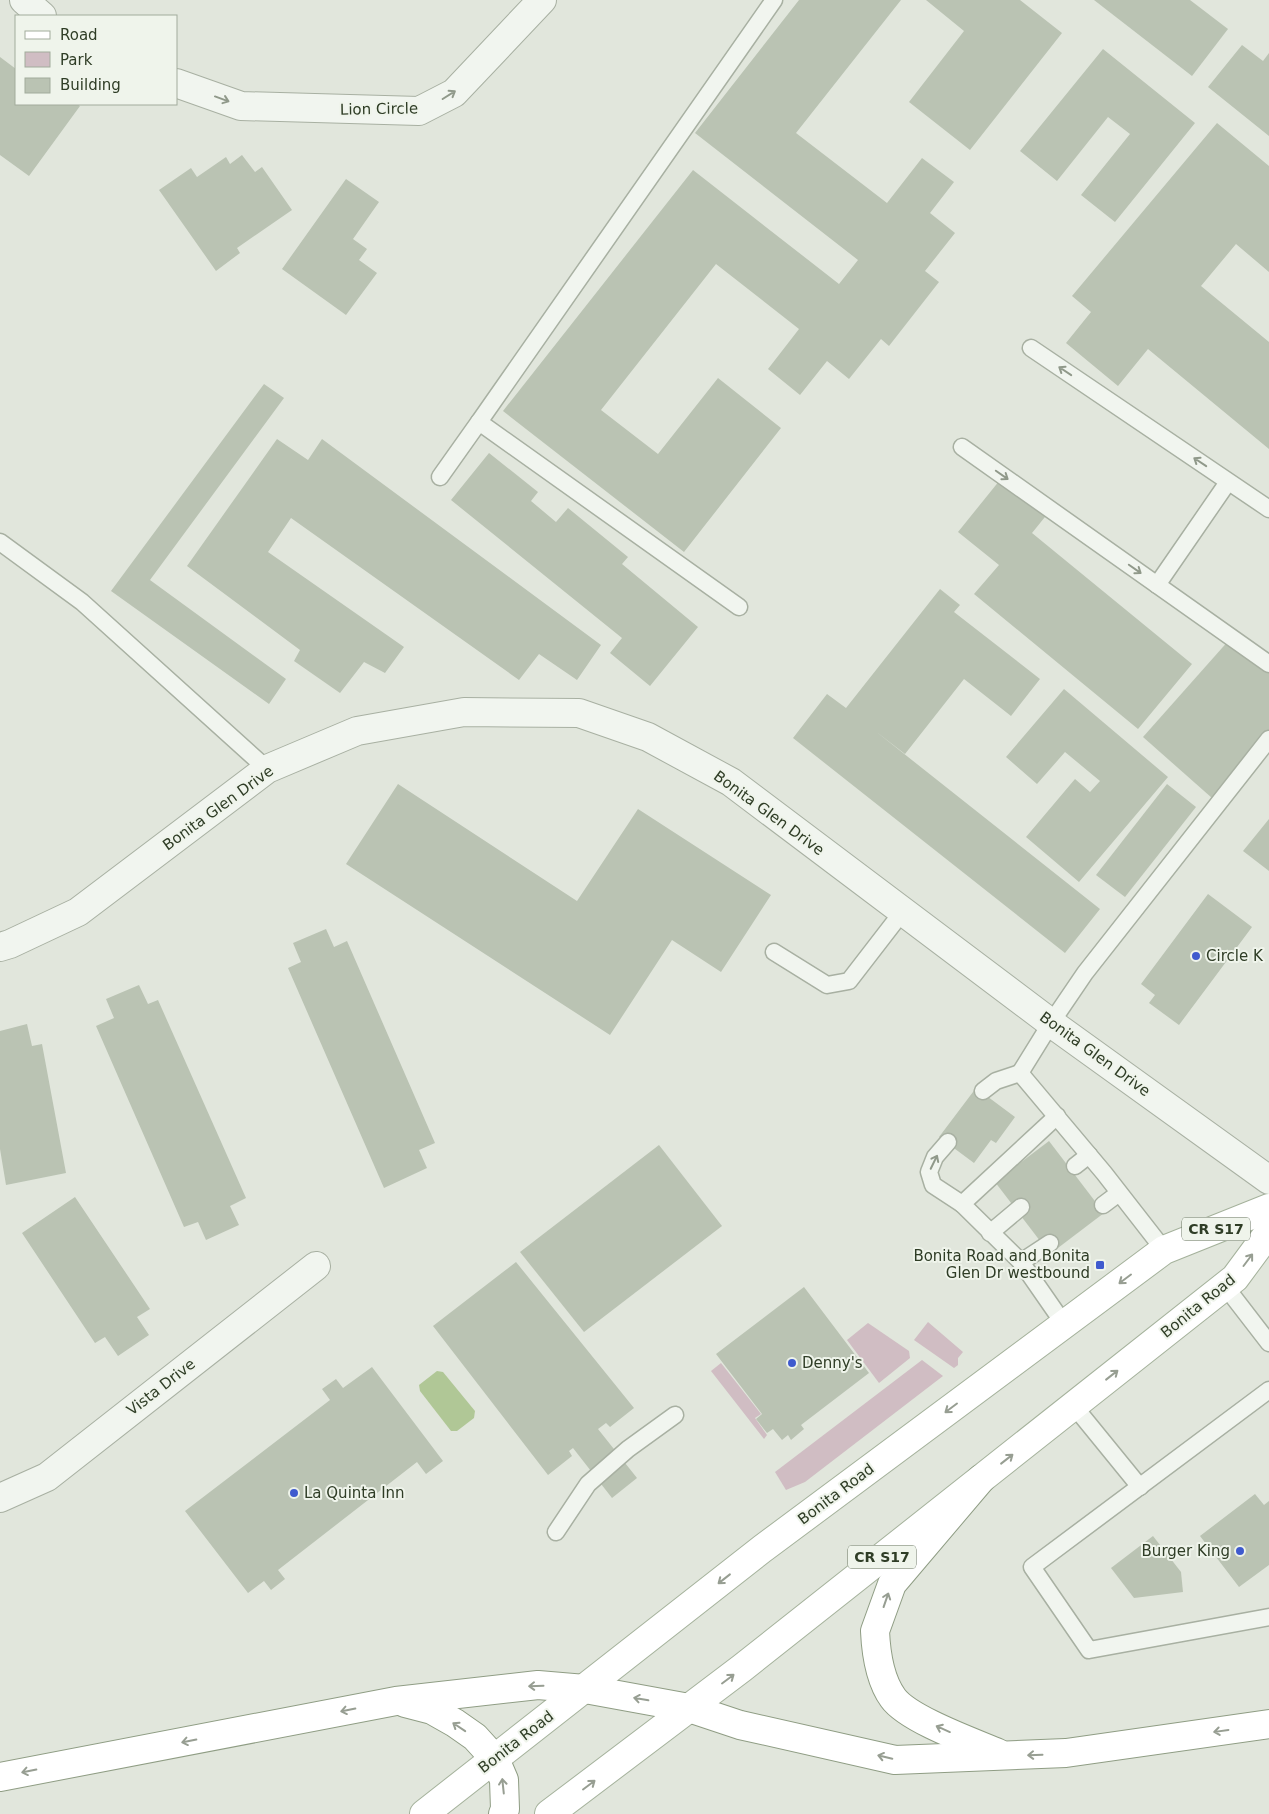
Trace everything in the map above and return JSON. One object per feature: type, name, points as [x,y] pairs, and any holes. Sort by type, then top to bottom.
[{"type":"main road","name":"Bonita Road","points":[[424,1814],[762,1549],[1164,1250],[1269,1208]]},
{"type":"main road","name":"Bonita Road","points":[[549,1814],[689,1708],[1235,1278],[1269,1232]]},
{"type":"main road","points":[[981,1479],[892,1584],[875,1631],[881,1672],[893,1698],[913,1716],[1004,1756]]},
{"type":"main road","points":[[0,1777],[396,1701],[538,1685],[585,1689],[689,1708],[740,1725],[895,1760],[1066,1753],[1269,1724]]},
{"type":"main road","points":[[396,1701],[432,1710],[455,1723],[474,1737],[495,1759],[504,1780],[505,1809],[503,1814]]},
{"type":"street","points":[[24,0],[41,15]]},
{"type":"street","name":"Lion Circle","points":[[178,84],[241,106],[419,111],[454,93],[542,0]]},
{"type":"street","name":"Bonita Glen Drive","points":[[0,947],[78,912],[267,769],[357,731],[464,712],[579,713],[648,737],[731,782],[1051,1023],[1269,1180]]},
{"type":"street","name":"Vista Drive","points":[[0,1498],[48,1477],[316,1266]]},
{"type":"lane","points":[[440,477],[774,0]]},
{"type":"lane","points":[[1031,348],[1269,509]]},
{"type":"lane","points":[[479,422],[739,607]]},
{"type":"lane","points":[[962,447],[1269,664]]},
{"type":"lane","points":[[1157,585],[1228,482]]},
{"type":"lane","points":[[0,542],[82,602],[267,769]]},
{"type":"lane","points":[[984,1091],[996,1082],[1020,1073],[1085,973],[1269,739]]},
{"type":"lane","points":[[774,952],[827,986],[849,981],[902,911]]},
{"type":"lane","points":[[1020,1073],[1089,1155],[1164,1250]]},
{"type":"lane","points":[[962,1204],[1056,1116]]},
{"type":"lane","points":[[948,1142],[936,1157],[929,1172],[933,1185],[962,1204],[1021,1262],[1064,1324]]},
{"type":"lane","points":[[1075,1166],[1089,1155]]},
{"type":"lane","points":[[1102,1205],[1119,1193]]},
{"type":"lane","points":[[990,1233],[1021,1207]]},
{"type":"lane","points":[[1021,1262],[1050,1243]]},
{"type":"lane","points":[[1225,1286],[1269,1343]]},
{"type":"lane","points":[[1269,1390],[1032,1567],[1089,1650],[1269,1617]]},
{"type":"lane","points":[[1074,1406],[1140,1486]]},
{"type":"lane","points":[[556,1532],[588,1484],[628,1449],[675,1415]]},
{"type":"green space","points":[[928,1322],[963,1352],[958,1358],[958,1365],[954,1368],[914,1340]]},
{"type":"green space","points":[[868,1323],[909,1351],[910,1358],[879,1383],[847,1340]]},
{"type":"green space","points":[[922,1360],[943,1376],[805,1482],[786,1490],[775,1472]]},
{"type":"green space","points":[[721,1363],[761,1414],[755,1418],[767,1435],[764,1439],[711,1371]]},
{"type":"shaded area","points":[[437,1371],[443,1372],[475,1411],[474,1418],[457,1431],[451,1431],[420,1391],[419,1385]]},
{"type":"building","points":[[799,0],[901,0],[796,133],[887,203],[922,158],[954,182],[930,213],[955,233],[925,271],[939,282],[889,346],[881,339],[849,379],[827,361],[800,395],[768,369],[799,329],[716,264],[601,410],[658,454],[718,378],[781,428],[684,552],[503,411],[693,170],[839,284],[858,260],[695,133]]},
{"type":"building","points":[[926,0],[1020,0],[1062,33],[970,150],[909,102],[964,31]]},
{"type":"building","points":[[1094,0],[1190,0],[1228,29],[1192,76]]},
{"type":"building","points":[[1242,45],[1263,61],[1269,53],[1269,136],[1208,87]]},
{"type":"building","points":[[1103,49],[1195,123],[1115,222],[1081,195],[1130,134],[1108,117],[1057,181],[1020,151]]},
{"type":"building","points":[[0,57],[15,68],[15,105],[80,106],[29,176],[0,155]]},
{"type":"building","points":[[1217,123],[1269,166],[1269,272],[1236,244],[1201,286],[1269,342],[1269,449],[1148,349],[1118,386],[1066,343],[1091,312],[1072,296]]},
{"type":"building","points":[[242,155],[255,172],[262,167],[292,210],[237,248],[240,253],[216,271],[159,190],[191,168],[197,177],[226,157],[230,164]]},
{"type":"building","points":[[346,179],[379,202],[353,239],[367,249],[359,260],[377,273],[346,315],[282,269]]},
{"type":"building","points":[[264,384],[284,398],[150,580],[286,679],[269,704],[111,591]]},
{"type":"building","points":[[277,439],[308,460],[322,439],[601,645],[577,680],[539,654],[519,680],[291,518],[268,552],[404,647],[385,673],[364,662],[340,693],[294,661],[300,650],[187,566]]},
{"type":"building","points":[[489,453],[538,492],[531,501],[556,522],[568,508],[628,557],[622,564],[698,627],[650,686],[610,653],[622,638],[451,500]]},
{"type":"building","points":[[1004,475],[1049,512],[1032,533],[1192,664],[1138,729],[974,594],[999,565],[958,532]]},
{"type":"building","points":[[940,589],[960,605],[954,612],[1040,679],[1011,716],[964,679],[905,754],[874,730],[1100,909],[1065,953],[793,738],[827,694],[846,708]]},
{"type":"building","points":[[1230,639],[1269,673],[1269,733],[1212,798],[1143,737]]},
{"type":"building","points":[[1064,689],[1168,777],[1079,882],[1026,837],[1075,779],[1090,792],[1100,781],[1065,752],[1037,784],[1006,757]]},
{"type":"building","points":[[398,784],[577,901],[638,809],[771,895],[721,972],[672,940],[610,1035],[346,864]]},
{"type":"building","points":[[1167,784],[1196,807],[1125,897],[1096,875]]},
{"type":"building","points":[[1269,819],[1269,871],[1243,851]]},
{"type":"building","name":"Circle K","points":[[1208,894],[1252,927],[1179,1025],[1149,1003],[1155,995],[1141,984]]},
{"type":"building","points":[[326,929],[334,947],[347,941],[435,1143],[419,1150],[427,1168],[384,1188],[288,968],[301,962],[293,943]]},
{"type":"building","points":[[139,985],[148,1004],[158,1000],[246,1198],[230,1206],[239,1225],[206,1240],[198,1222],[184,1227],[96,1026],[114,1018],[106,999]]},
{"type":"building","points":[[27,1024],[32,1046],[42,1044],[66,1173],[6,1185],[0,1149],[0,1031]]},
{"type":"building","points":[[976,1088],[1015,1117],[996,1143],[991,1140],[974,1163],[939,1137]]},
{"type":"building","points":[[1049,1141],[1104,1213],[1050,1254],[995,1182]]},
{"type":"building","points":[[659,1145],[722,1226],[584,1332],[520,1252]]},
{"type":"building","points":[[75,1197],[150,1309],[137,1317],[149,1335],[118,1356],[105,1337],[95,1343],[22,1233]]},
{"type":"building","points":[[516,1262],[634,1408],[610,1427],[606,1423],[598,1429],[637,1478],[612,1498],[573,1448],[569,1451],[572,1456],[548,1475],[433,1326]]},
{"type":"building","name":"Denny's","points":[[804,1287],[869,1373],[801,1425],[804,1429],[791,1440],[788,1435],[782,1440],[773,1429],[767,1433],[756,1419],[762,1414],[716,1354]]},
{"type":"building","name":"La Quinta Inn","points":[[372,1367],[443,1461],[426,1474],[417,1462],[278,1570],[285,1579],[271,1590],[264,1581],[248,1593],[185,1511],[330,1400],[322,1389],[336,1379],[343,1388]]},
{"type":"building","name":"Burger King","points":[[1255,1494],[1264,1505],[1269,1501],[1269,1565],[1239,1587],[1200,1536]]},
{"type":"building","points":[[1153,1536],[1181,1572],[1183,1592],[1134,1598],[1111,1568]]},
{"type":"place","name":"Circle K","points":[[1196,956]]},
{"type":"place","name":"Bonita Road and Bonita Glen Dr westbound","points":[[1100,1265]]},
{"type":"place","name":"Denny's","points":[[792,1363]]},
{"type":"place","name":"La Quinta Inn","points":[[294,1493]]},
{"type":"place","name":"Burger King","points":[[1240,1551]]}]
